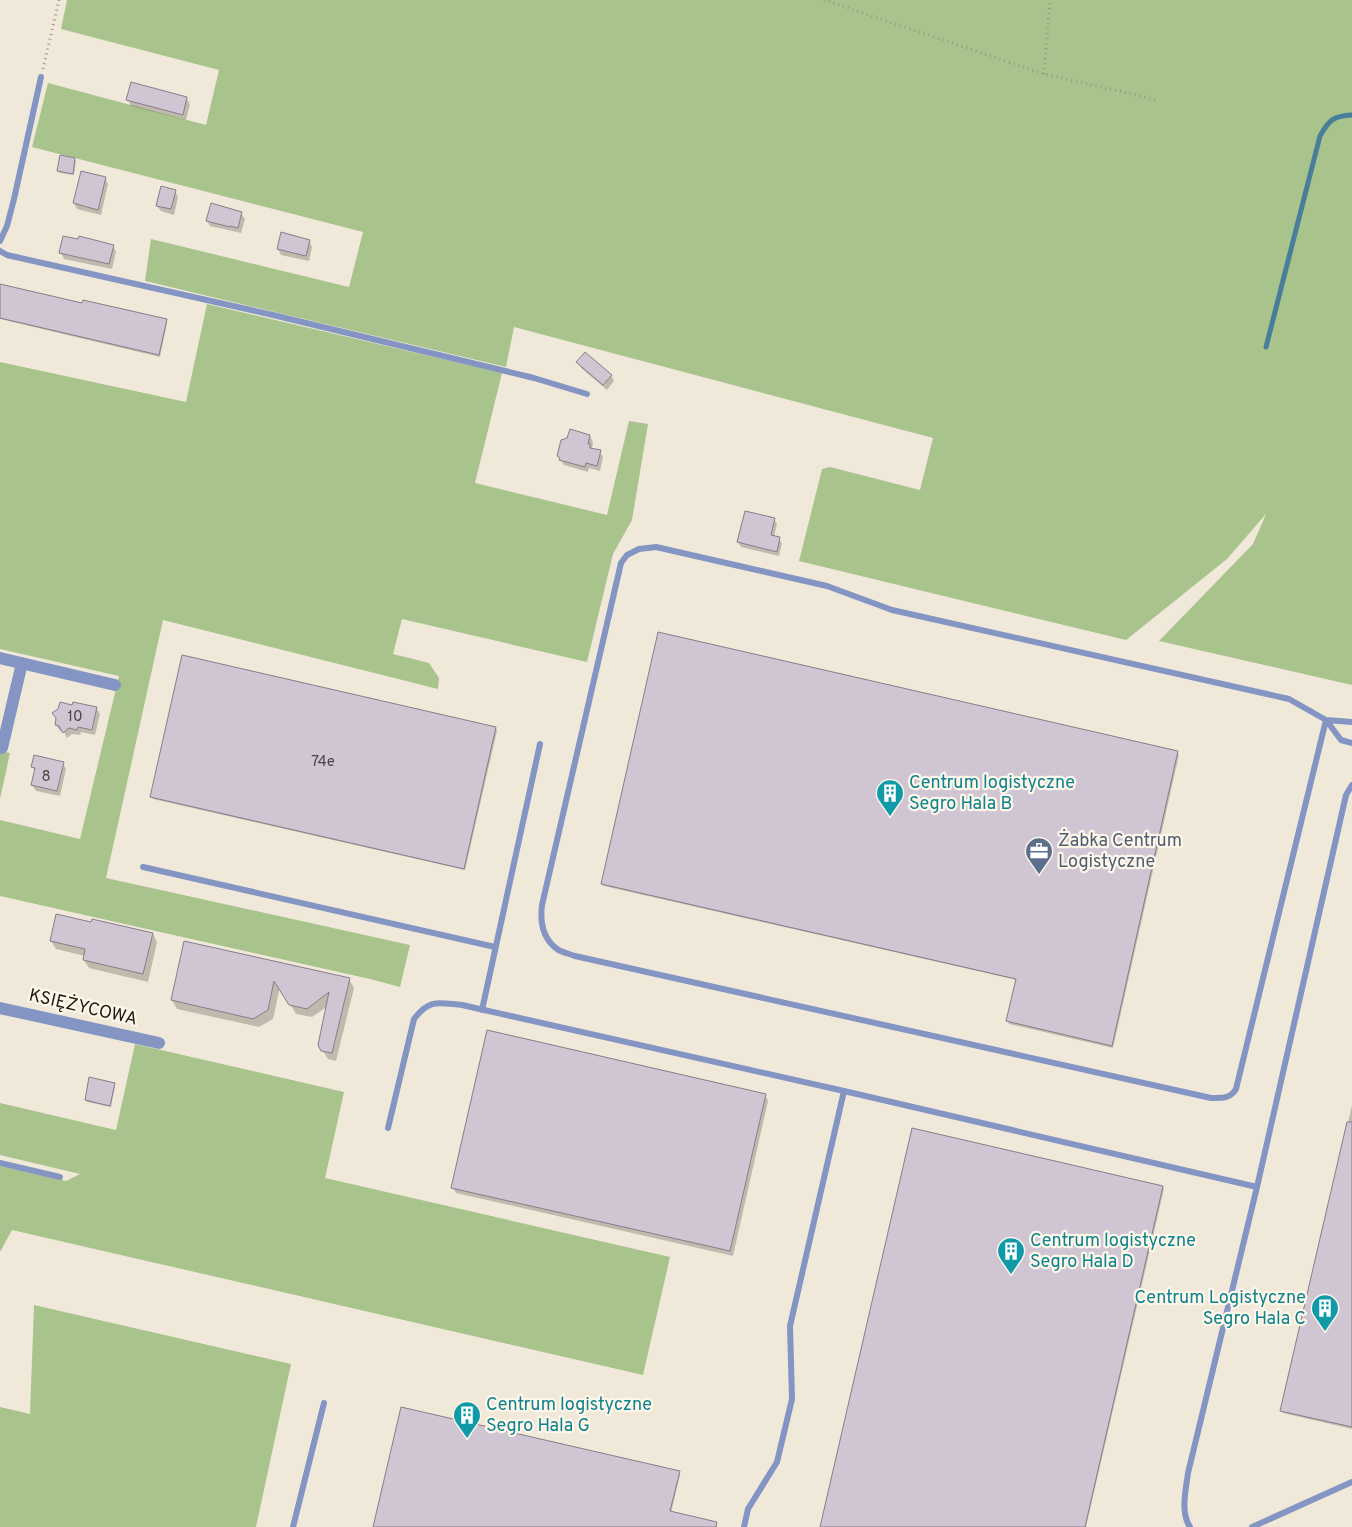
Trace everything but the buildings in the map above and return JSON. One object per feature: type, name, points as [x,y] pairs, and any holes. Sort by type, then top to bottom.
[{"type":"street","points":[[0,658],[115,685]]},
{"type":"street","points":[[2,748],[22,663]]},
{"type":"street","name":"KSIĘŻYCOWA","points":[[0,1008],[159,1043]]},
{"type":"lane","points":[[0,240],[8,226],[41,77]]},
{"type":"lane","points":[[0,251],[7,255],[273,315],[515,374],[587,394]]},
{"type":"lane","points":[[1326,720],[1236,1089],[1233,1094],[1226,1098],[1210,1098],[575,956],[557,949],[542,929],[540,919],[542,905],[620,563],[627,554],[639,549],[656,546],[827,586],[892,610],[1289,699],[1326,720],[1352,722]]},
{"type":"lane","points":[[1326,720],[1340,740],[1352,743]]},
{"type":"lane","points":[[482,1010],[540,744]]},
{"type":"lane","points":[[1186,1526],[1184,1501],[1188,1473],[1258,1187],[1346,795],[1352,785]]},
{"type":"lane","points":[[143,867],[496,947]]},
{"type":"lane","points":[[388,1128],[414,1019],[426,1005],[435,1002],[482,1010],[844,1091],[1258,1187]]},
{"type":"lane","points":[[744,1527],[748,1509],[777,1462],[792,1399],[790,1326],[844,1091]]},
{"type":"lane","points":[[0,1163],[60,1177]]},
{"type":"lane","points":[[293,1527],[324,1403]]},
{"type":"lane","points":[[1252,1527],[1352,1482]]},
{"type":"path","points":[[41,77],[59,0]]},
{"type":"path","points":[[824,0],[1044,74],[1158,100]]},
{"type":"path","points":[[1044,74],[1050,0]]},
{"type":"green space","points":[[67,0],[1352,0],[1352,685],[1159,641],[1253,544],[1266,514],[1227,559],[1126,640],[799,561],[822,469],[830,467],[920,490],[933,438],[514,327],[506,367],[145,281],[151,239],[349,287],[363,232],[32,147],[48,83],[206,125],[219,70],[61,29]]},
{"type":"green space","points":[[207,304],[502,373],[475,483],[607,515],[629,421],[648,424],[632,520],[613,554],[587,662],[402,619],[393,654],[429,663],[439,678],[438,689],[163,620],[106,878],[410,945],[400,987],[0,896],[0,820],[80,839],[119,676],[0,649],[0,362],[186,402]]},
{"type":"green space","points":[[0,751],[10,753],[0,799]]},
{"type":"green space","points":[[135,1044],[344,1092],[325,1178],[670,1257],[643,1375],[12,1230],[0,1252],[0,1166],[66,1181],[80,1174],[0,1155],[0,1103],[116,1130]]},
{"type":"green space","points":[[34,1305],[291,1364],[256,1527],[0,1527],[0,1407],[30,1414]]},
{"type":"waterway","points":[[1266,347],[1320,136],[1332,120],[1340,116],[1352,115]]},
{"type":"place","name":"Centrum logistyczne Segro Hala B","points":[[890,817]]},
{"type":"place","name":"Żabka Centrum Logistyczne","points":[[1039,875]]},
{"type":"place","name":"Centrum logistyczne Segro Hala D","points":[[1011,1275]]},
{"type":"place","name":"Centrum Logistyczne Segro Hala C","points":[[1325,1332]]},
{"type":"place","name":"Centrum logistyczne Segro Hala G","points":[[467,1439]]}]
